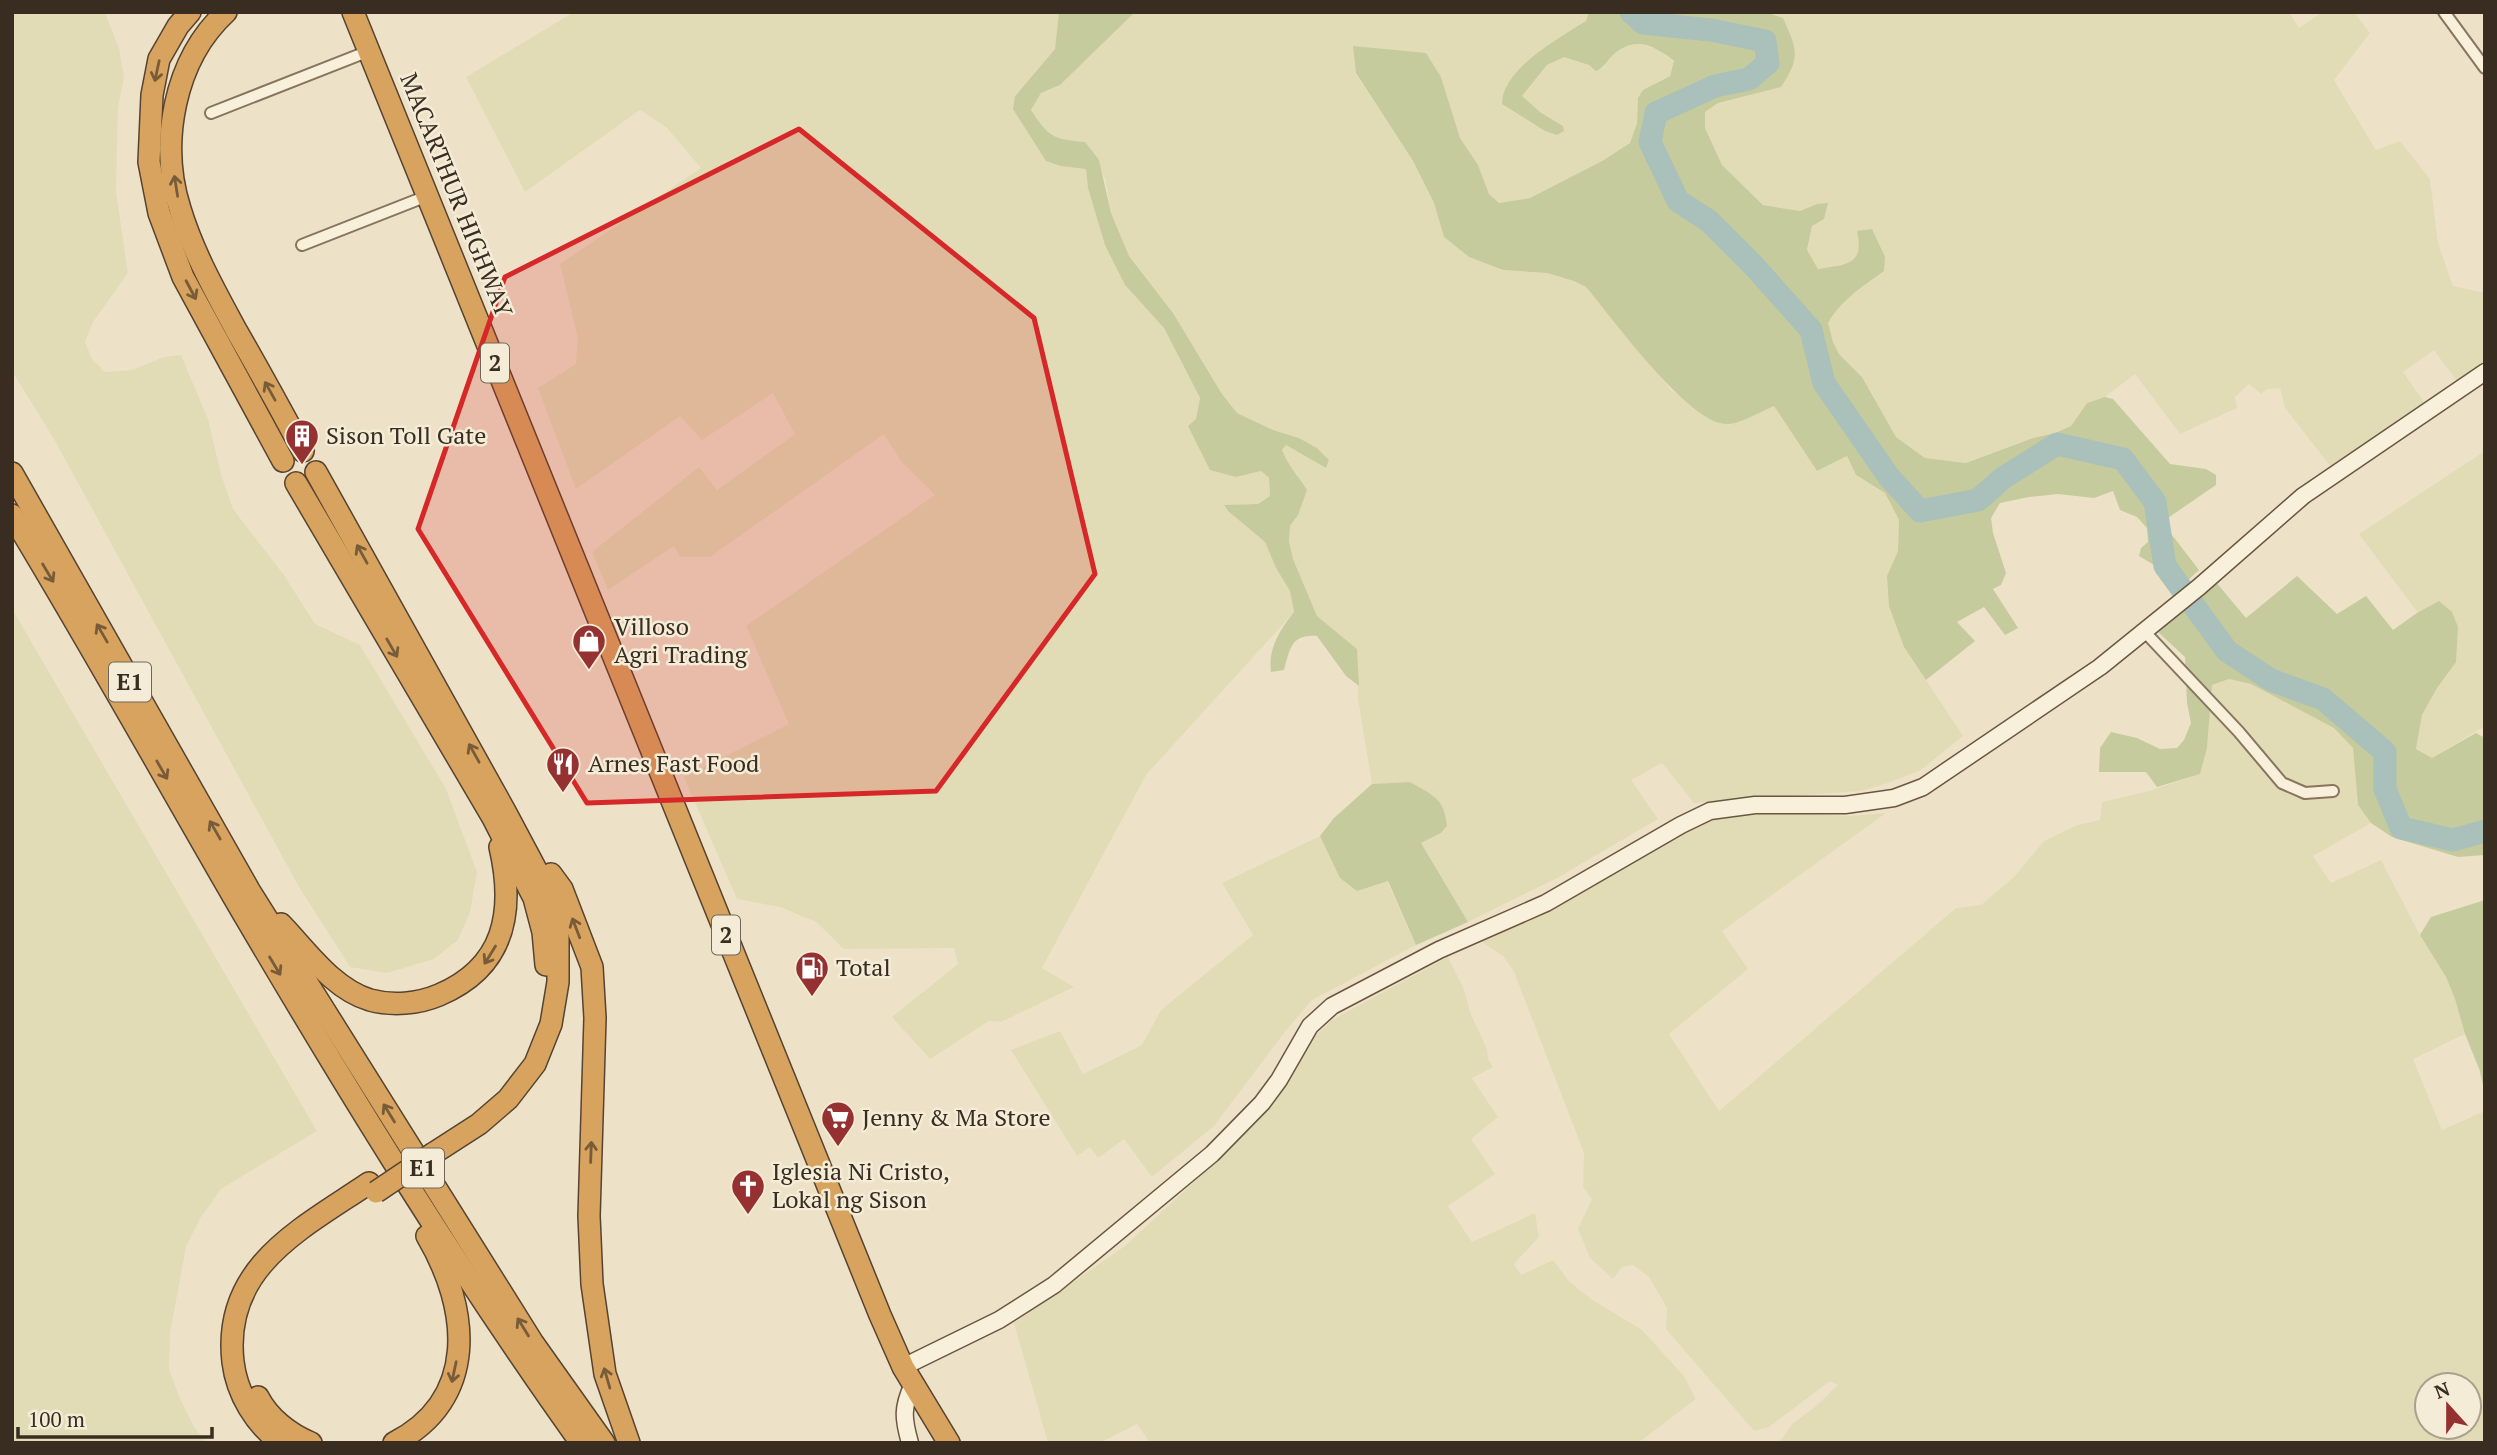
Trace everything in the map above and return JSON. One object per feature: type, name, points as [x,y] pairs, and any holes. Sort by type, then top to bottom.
[{"type":"highway","points":[[190,12],[178,26],[159,59],[152,95],[149,162],[159,213],[183,277],[283,461]]},
{"type":"highway","points":[[226,12],[204,37],[190,60],[178,92],[171,156],[179,208],[201,266],[303,451]]},
{"type":"highway","name":"MACARTHUR HIGHWAY","points":[[354,12],[880,1315],[908,1376],[949,1443]]},
{"type":"highway","points":[[281,1443],[265,1432],[240,1392],[234,1370],[231,1348],[236,1310],[245,1285],[268,1258],[296,1233],[431,1148],[501,1087],[524,1056],[547,978],[543,932],[534,898],[500,815],[316,472]]},
{"type":"highway","name":"E1","points":[[12,473],[248,890],[533,1343],[604,1443]]},
{"type":"highway","points":[[296,483],[500,815],[562,889],[592,967],[595,1018],[589,1216],[592,1284],[605,1374],[629,1443]]},
{"type":"highway","name":"E1","points":[[12,515],[88,641],[240,908],[398,1171],[517,1354],[581,1443]]},
{"type":"highway","points":[[248,890],[339,985],[370,1000],[403,1004],[432,998],[457,987],[478,972],[495,949],[506,908],[500,815]]},
{"type":"highway","points":[[394,1443],[415,1432],[446,1397],[454,1378],[460,1334],[456,1306],[437,1253],[414,1215],[398,1171]]},
{"type":"highway","points":[[311,1443],[276,1421],[254,1388],[244,1348],[253,1300],[278,1265],[372,1187]]},
{"type":"street","points":[[2444,12],[2485,68]]},
{"type":"street","points":[[211,113],[369,51]]},
{"type":"street","points":[[302,244],[427,196]]},
{"type":"street","points":[[910,1443],[903,1415],[908,1376],[1054,1285],[1212,1154],[1262,1103],[1279,1080],[1302,1038],[1322,1013],[1439,950],[1546,903],[1710,811],[1755,805],[1845,805],[1907,794],[1931,782],[2100,667],[2199,587],[2303,496],[2485,372]]},
{"type":"street","points":[[2144,631],[2239,732],[2282,783],[2305,793],[2333,792]]},
{"type":"highlighted area","points":[[799,129],[1034,318],[1095,574],[936,791],[587,803],[418,529],[505,277]]},
{"type":"shaded area","points":[[12,12],[105,13],[119,48],[124,77],[118,108],[116,192],[128,273],[93,322],[85,342],[92,359],[105,372],[132,370],[164,357],[181,355],[208,419],[221,474],[233,509],[284,575],[315,624],[360,645],[446,789],[477,872],[470,912],[458,940],[434,959],[387,973],[350,967],[299,887],[55,441],[12,371]]},
{"type":"shaded area","points":[[574,12],[1059,12],[1055,49],[1015,95],[1075,166],[1086,168],[1088,188],[1125,285],[1164,328],[1200,398],[1196,419],[1236,477],[1261,471],[1269,478],[1270,496],[1258,504],[1225,505],[1228,511],[1265,542],[1290,591],[1294,612],[1146,775],[1042,968],[1074,987],[1001,1022],[989,1021],[930,1059],[892,1017],[958,964],[954,948],[844,949],[816,922],[780,907],[737,899],[684,777],[789,724],[746,626],[935,495],[901,461],[884,434],[710,557],[680,557],[674,546],[608,590],[592,552],[699,467],[717,490],[795,434],[773,393],[702,440],[680,416],[576,489],[538,388],[576,364],[578,338],[560,264],[701,168],[666,127],[640,110],[525,192],[466,77]]},
{"type":"shaded area","points":[[1135,12],[1589,12],[1586,21],[1565,35],[1503,104],[1545,131],[1557,135],[1563,126],[1540,112],[1522,96],[1547,65],[1564,56],[1603,68],[1611,57],[1626,45],[1641,44],[1658,49],[1674,62],[1670,76],[1655,83],[1638,98],[1637,123],[1630,143],[1602,161],[1530,198],[1499,203],[1489,194],[1478,166],[1460,138],[1441,77],[1356,74],[1413,161],[1434,203],[1444,237],[1469,257],[1503,270],[1547,273],[1586,287],[1671,390],[1728,425],[1774,406],[1817,471],[1847,456],[1856,475],[1885,493],[1899,520],[1898,551],[1887,576],[1904,647],[1963,736],[1921,770],[1861,791],[1694,803],[1662,763],[1631,780],[1658,819],[1557,878],[1468,922],[1421,843],[1447,827],[1410,782],[1372,784],[1358,699],[1357,649],[1317,616],[1293,559],[1289,541],[1290,526],[1298,515],[1298,475],[1290,469],[1281,451],[1286,445],[1326,468],[1329,460],[1317,448],[1299,438],[1273,430],[1237,413],[1222,394],[1173,313],[1129,256],[1111,213],[1105,178],[1085,142],[1058,139],[1045,130],[1031,110],[1041,93],[1060,85]]},
{"type":"shaded area","points":[[1765,12],[2289,12],[2299,28],[2323,12],[2354,12],[2370,33],[2334,80],[2376,150],[2400,141],[2430,179],[2438,243],[2453,286],[2485,293],[2485,362],[2456,380],[2434,350],[2403,372],[2424,402],[2331,467],[2285,408],[2280,388],[2267,389],[2261,394],[2249,384],[2235,397],[2237,408],[2180,434],[2135,374],[2105,397],[2087,403],[2071,426],[2055,433],[2033,438],[1966,463],[1925,458],[1896,437],[1862,377],[1839,354],[1827,322],[1851,295],[1884,271],[1860,241],[1858,255],[1851,263],[1818,269],[1807,251],[1817,204],[1800,211],[1763,205],[1722,165],[1705,128],[1705,112],[1718,103],[1780,87],[1783,18]]},
{"type":"shaded area","points":[[2485,451],[2485,726],[2432,758],[2416,749],[2422,715],[2437,688],[2439,602],[2418,613],[2359,534]]},
{"type":"shaded area","points":[[12,609],[317,1131],[221,1189],[201,1217],[186,1247],[170,1333],[169,1369],[194,1427],[207,1443],[12,1443]]},
{"type":"shaded area","points":[[2229,679],[2251,684],[2334,728],[2353,748],[2358,805],[2371,823],[2313,856],[2331,883],[2381,860],[2420,935],[2446,977],[2455,999],[2465,1034],[2413,1059],[2442,1130],[2485,1111],[2485,1443],[1779,1443],[1792,1424],[1838,1385],[1830,1381],[1769,1427],[1754,1431],[1666,1329],[1667,1308],[1649,1277],[1633,1265],[1622,1267],[1613,1279],[1590,1258],[1578,1229],[1592,1199],[1583,1187],[1584,1153],[1514,972],[1503,956],[1480,941],[1712,818],[1749,811],[1850,816],[1886,813],[1722,931],[1748,969],[1669,1034],[1719,1111],[1956,908],[1981,905],[2014,877],[2044,841],[2077,825],[2100,820],[2102,802],[2149,791],[2200,774],[2207,748],[2212,685]]},
{"type":"shaded area","points":[[1320,836],[1340,877],[1387,881],[1416,945],[1312,1000],[1214,1126],[1152,1177],[1124,1139],[1098,1158],[1090,1147],[1077,1156],[1011,1050],[1060,1031],[1083,1074],[1142,1045],[1161,1010],[1253,935],[1222,883]]},
{"type":"shaded area","points":[[1448,957],[1464,989],[1470,1012],[1493,1067],[1472,1078],[1498,1117],[1471,1139],[1495,1174],[1448,1206],[1472,1242],[1535,1213],[1539,1237],[1514,1264],[1521,1275],[1553,1260],[1569,1281],[1591,1299],[1642,1330],[1684,1376],[1696,1399],[1638,1443],[1150,1443],[1137,1424],[1099,1443],[1048,1443],[1014,1323],[1125,1246],[1220,1158],[1309,1042],[1332,1020]]},
{"type":"green space","points":[[1059,12],[1135,12],[1060,85],[1041,93],[1031,110],[1052,135],[1065,140],[1085,142],[1099,160],[1111,213],[1129,256],[1173,313],[1222,394],[1237,413],[1273,430],[1299,438],[1317,448],[1329,460],[1326,468],[1286,445],[1282,450],[1307,490],[1298,515],[1290,526],[1289,541],[1293,559],[1317,616],[1357,649],[1359,686],[1346,676],[1317,636],[1297,640],[1290,649],[1284,670],[1271,672],[1271,655],[1276,640],[1294,612],[1290,591],[1265,542],[1224,505],[1258,504],[1270,496],[1269,478],[1261,471],[1236,477],[1210,470],[1188,426],[1196,419],[1200,398],[1164,328],[1125,285],[1105,245],[1088,188],[1086,169],[1046,161],[1013,109],[1015,96],[1055,49]]},
{"type":"green space","points":[[1589,12],[1765,12],[1783,18],[1795,53],[1792,68],[1781,87],[1718,103],[1705,112],[1705,128],[1722,165],[1763,205],[1800,211],[1828,203],[1824,219],[1812,226],[1807,250],[1818,269],[1851,261],[1858,251],[1857,231],[1872,229],[1885,257],[1884,271],[1846,301],[1828,323],[1839,354],[1862,377],[1896,437],[1925,458],[1966,463],[2033,438],[2055,433],[2071,426],[2087,403],[2105,397],[2113,399],[2170,464],[2206,469],[2216,475],[2216,485],[2162,522],[2199,570],[2176,591],[2154,565],[2139,556],[2141,548],[2148,542],[2147,528],[2137,517],[2120,510],[2113,491],[2094,498],[2058,494],[2000,503],[1991,518],[2006,573],[2001,585],[1993,589],[2018,628],[2005,635],[1984,607],[1957,622],[1975,641],[1926,680],[1904,647],[1889,606],[1887,576],[1898,551],[1899,520],[1885,493],[1856,475],[1847,456],[1817,471],[1774,406],[1729,424],[1713,420],[1694,408],[1653,368],[1586,287],[1547,273],[1503,270],[1469,257],[1444,237],[1434,203],[1413,161],[1356,73],[1353,46],[1426,53],[1441,77],[1460,138],[1478,165],[1489,194],[1499,203],[1530,198],[1602,161],[1630,143],[1637,123],[1638,98],[1643,90],[1670,76],[1674,61],[1651,47],[1636,44],[1620,50],[1596,71],[1589,65],[1564,57],[1547,65],[1522,96],[1540,112],[1563,126],[1564,131],[1557,135],[1545,131],[1502,104],[1511,79],[1521,67],[1586,21]]},
{"type":"green space","points":[[2297,576],[2337,614],[2366,596],[2393,630],[2439,601],[2452,612],[2458,627],[2456,662],[2422,715],[2416,749],[2432,758],[2476,733],[2485,738],[2485,855],[2458,857],[2392,837],[2371,823],[2358,805],[2353,748],[2334,728],[2251,684],[2229,679],[2212,685],[2207,748],[2200,774],[2157,787],[2146,772],[2099,772],[2100,748],[2111,732],[2137,738],[2160,749],[2177,748],[2184,740],[2191,723],[2187,703],[2185,657],[2158,632],[2215,581],[2246,618]]},
{"type":"green space","points":[[1410,782],[1436,799],[1443,809],[1447,826],[1441,833],[1421,843],[1468,922],[1416,945],[1388,881],[1357,891],[1340,878],[1320,836],[1334,818],[1372,784]]},
{"type":"green space","points":[[2485,900],[2485,1095],[2480,1071],[2455,999],[2446,977],[2420,935],[2431,917]]},
{"type":"waterway","points":[[1631,12],[1643,23],[1711,30],[1765,41],[1768,63],[1749,79],[1715,86],[1656,113],[1650,142],[1678,201],[1709,221],[1754,266],[1811,330],[1824,383],[1889,477],[1920,511],[1978,500],[2003,478],[2057,444],[2123,459],[2155,502],[2165,566],[2227,651],[2271,680],[2323,699],[2385,752],[2385,789],[2401,828],[2453,840],[2485,831]]},
{"type":"place","name":"Sison Toll Gate","points":[[302,466]]},
{"type":"place","name":"Villoso Agri Trading","points":[[589,671]]},
{"type":"place","name":"Arnes Fast Food","points":[[563,794]]},
{"type":"place","name":"Total","points":[[812,998]]},
{"type":"place","name":"Jenny & Ma Store","points":[[838,1148]]},
{"type":"place","name":"Iglesia Ni Cristo, Lokal ng Sison","points":[[748,1216]]}]
